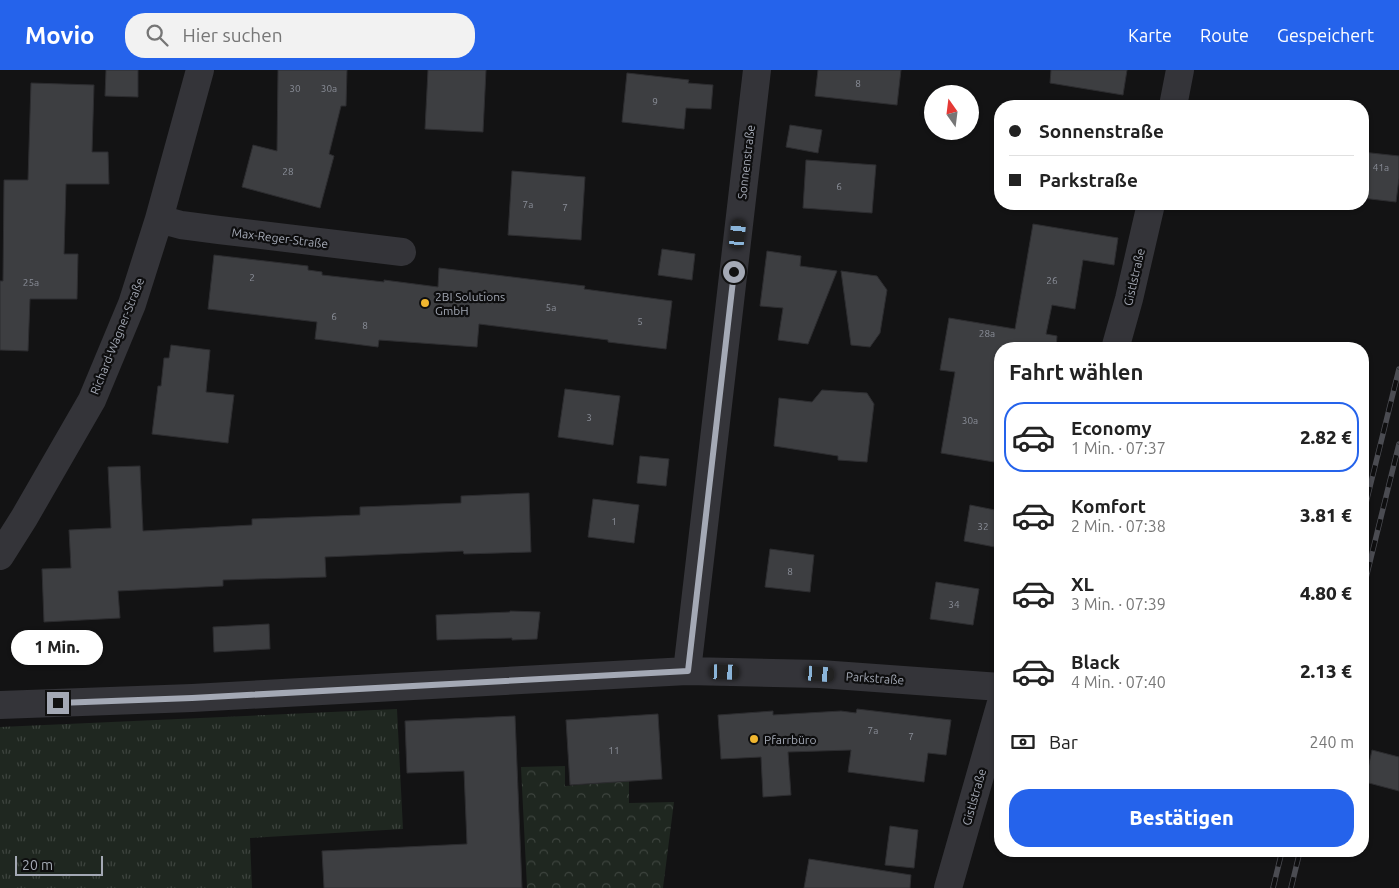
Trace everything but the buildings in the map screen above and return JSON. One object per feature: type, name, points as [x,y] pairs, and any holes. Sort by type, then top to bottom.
[{"type":"street","name":"Richard-Wagner-Straße","points":[[0,556],[92,400],[132,304],[159,219],[200,70]]},
{"type":"street","name":"Sonnenstraße","points":[[688,671],[758,70]]},
{"type":"street","points":[[1174,100],[1180,70]]},
{"type":"street","name":"Gistlstraße","points":[[1117,342],[1150,210]]},
{"type":"street","name":"Max-Reger-Straße","points":[[159,219],[181,225],[402,252]]},
{"type":"street","name":"Parkstraße","points":[[0,705],[192,698],[688,671],[820,674],[994,687]]},
{"type":"street","name":"Gistlstraße","points":[[948,888],[994,727]]},
{"type":"green space","points":[[397,709],[403,829],[250,838],[252,888],[0,888],[0,727]]},
{"type":"green space","points":[[565,766],[565,786],[629,781],[629,803],[674,802],[663,888],[527,888],[521,767]]},
{"type":"railway","points":[[1369,491],[1399,369]]},
{"type":"railway","points":[[1369,566],[1399,444]]},
{"type":"railway","points":[[1273,888],[1281,857]]},
{"type":"railway","points":[[1291,888],[1299,857]]},
{"type":"place","name":"2BI Solutions GmbH","points":[[425,303]]},
{"type":"place","name":"Pfarrbüro","points":[[754,739]]},
{"type":"route","points":[[58,703],[192,698],[688,671],[734,272]]}]
